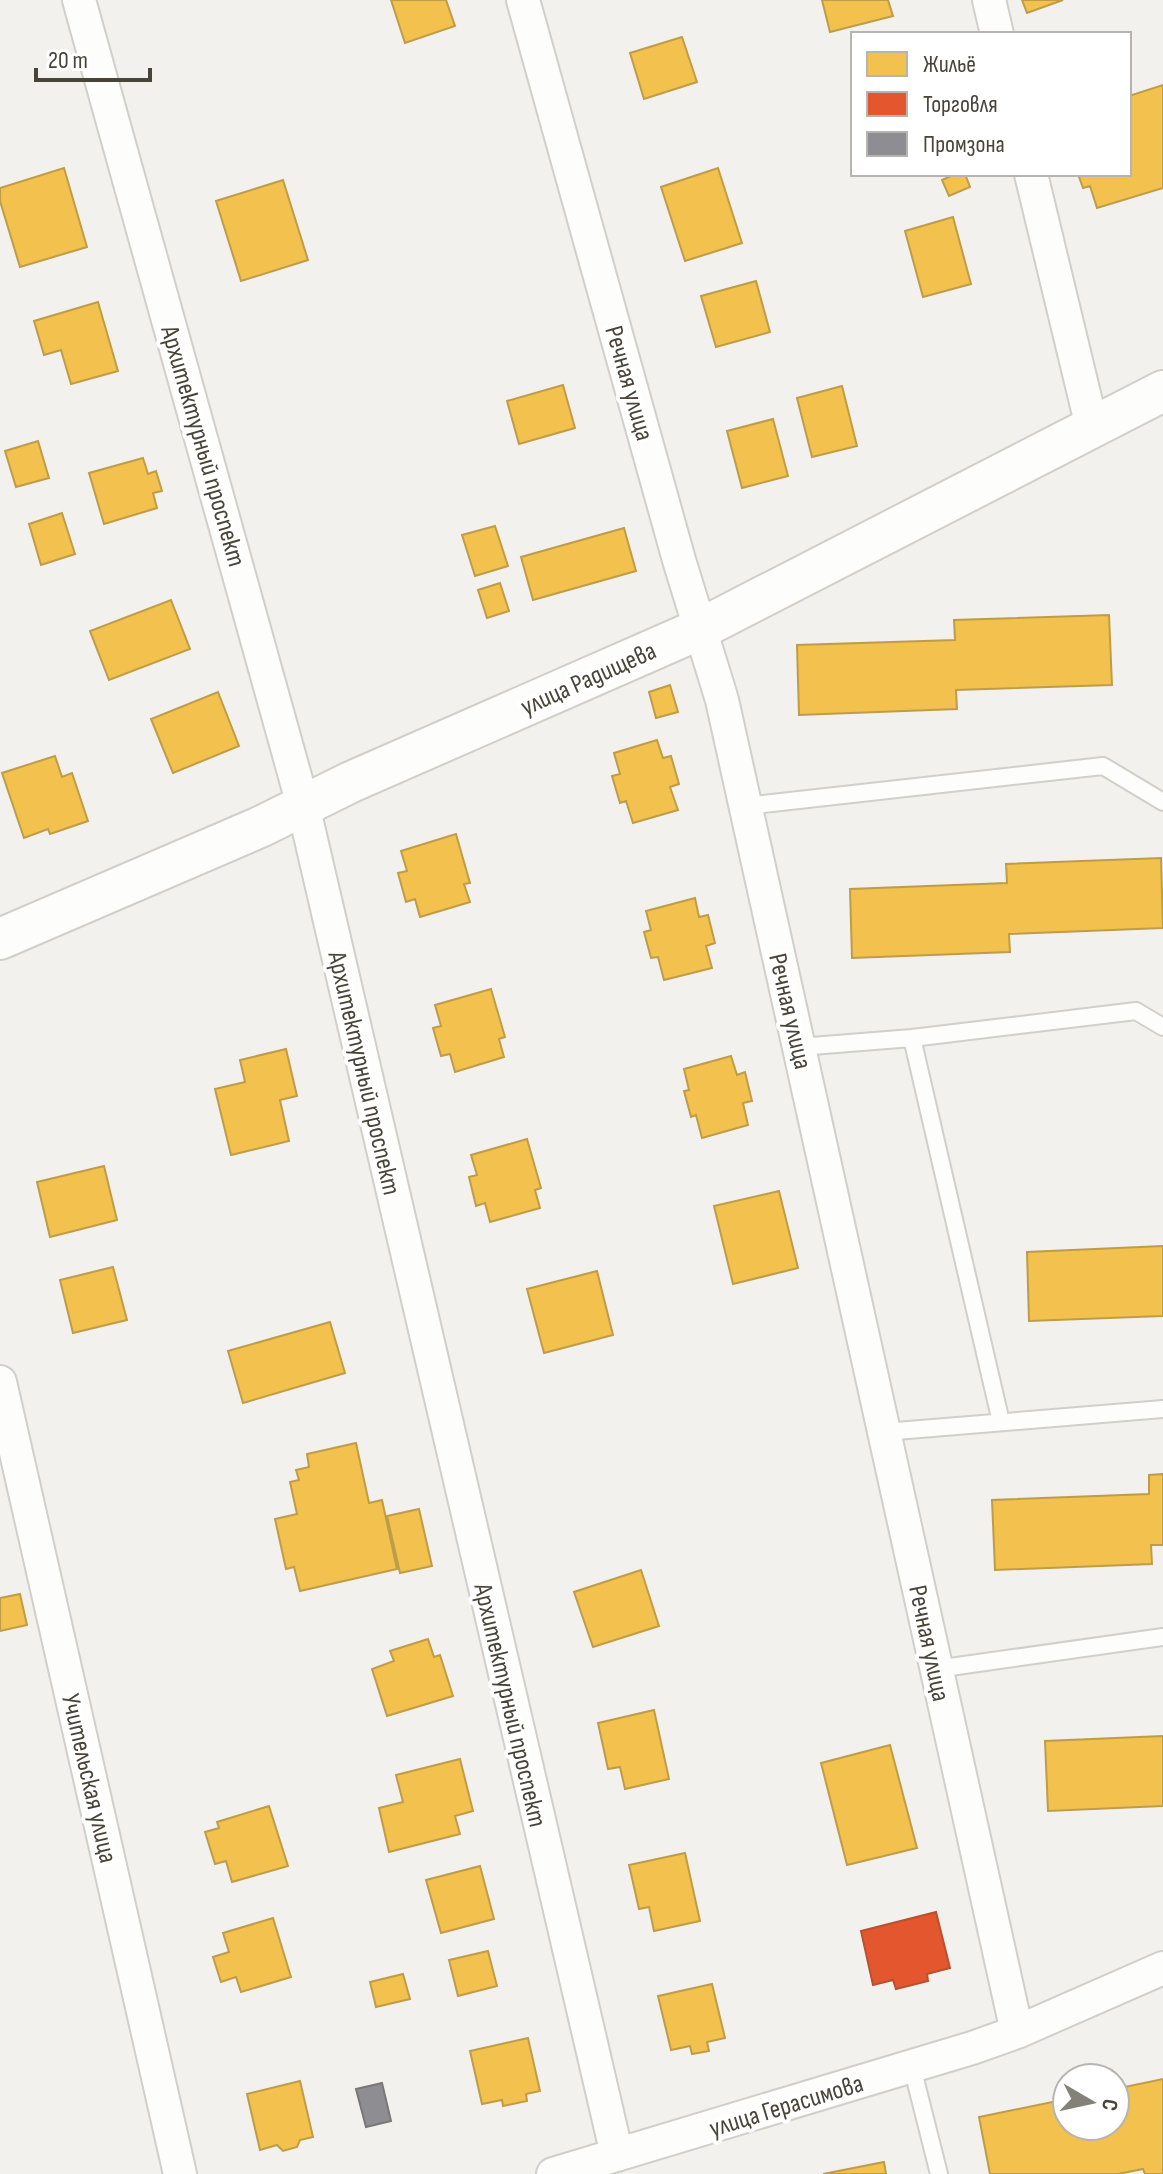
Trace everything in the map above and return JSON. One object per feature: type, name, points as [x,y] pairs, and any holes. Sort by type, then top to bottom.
[{"type":"street","name":"Архитектурный проспект","points":[[79,0],[303,805],[617,2155]]},
{"type":"street","name":"Речная улица","points":[[523,0],[722,700],[1017,2032]]},
{"type":"street","points":[[989,0],[997,32]]},
{"type":"street","points":[[1031,176],[1092,427]]},
{"type":"street","name":"улица Радищева","points":[[0,939],[260,827],[303,805],[700,629],[1163,391]]},
{"type":"street","name":"Учительская улица","points":[[0,1382],[180,2174]]},
{"type":"street","name":"улица Герасимова","points":[[553,2174],[912,2067],[1017,2032],[1163,1968]]},
{"type":"lane","points":[[745,806],[1103,766],[1163,802]]},
{"type":"lane","points":[[799,1047],[912,1038],[1136,1011],[1163,1027]]},
{"type":"lane","points":[[912,1038],[1001,1422]]},
{"type":"lane","points":[[884,1432],[1163,1409]]},
{"type":"lane","points":[[936,1669],[1163,1637]]},
{"type":"lane","points":[[912,2067],[939,2174]]},
{"type":"building: Жильё","points":[[391,0],[446,0],[455,26],[405,43]]},
{"type":"building: Жильё","points":[[822,0],[888,0],[893,16],[830,32]]},
{"type":"building: Жильё","points":[[1022,0],[1063,0],[1027,13]]},
{"type":"building: Жильё","points":[[682,37],[697,82],[644,99],[630,53]]},
{"type":"building: Жильё","points":[[1163,85],[1163,188],[1097,208],[1090,186],[1083,188],[1079,176],[1131,176],[1131,95]]},
{"type":"building: Жильё","points":[[64,168],[87,247],[20,267],[0,201],[0,188]]},
{"type":"building: Жильё","points":[[718,168],[742,243],[685,261],[661,187]]},
{"type":"building: Жильё","points":[[951,176],[966,176],[970,187],[949,196],[942,180]]},
{"type":"building: Жильё","points":[[283,180],[308,260],[241,281],[216,201]]},
{"type":"building: Жильё","points":[[953,217],[971,284],[923,297],[905,231]]},
{"type":"building: Жильё","points":[[756,281],[770,332],[716,347],[701,296]]},
{"type":"building: Жильё","points":[[98,302],[118,371],[71,384],[61,350],[44,355],[34,321]]},
{"type":"building: Жильё","points":[[563,385],[575,428],[519,444],[507,401]]},
{"type":"building: Жильё","points":[[842,386],[857,446],[812,457],[797,398]]},
{"type":"building: Жильё","points":[[773,419],[788,476],[742,488],[727,431]]},
{"type":"building: Жильё","points":[[38,441],[49,478],[16,487],[5,451]]},
{"type":"building: Жильё","points":[[143,458],[148,474],[156,471],[162,491],[153,493],[157,508],[104,524],[89,473]]},
{"type":"building: Жильё","points":[[62,513],[75,554],[41,565],[29,524]]},
{"type":"building: Жильё","points":[[495,526],[508,566],[475,576],[462,535]]},
{"type":"building: Жильё","points":[[624,528],[636,571],[533,600],[521,557]]},
{"type":"building: Жильё","points":[[500,583],[509,611],[487,618],[478,590]]},
{"type":"building: Жильё","points":[[171,600],[190,649],[109,680],[90,631]]},
{"type":"building: Жильё","points":[[1109,615],[1112,685],[956,690],[957,709],[799,715],[797,645],[955,640],[954,620]]},
{"type":"building: Жильё","points":[[670,685],[678,712],[656,718],[649,692]]},
{"type":"building: Жильё","points":[[218,692],[239,746],[173,773],[151,719]]},
{"type":"building: Жильё","points":[[657,740],[663,758],[671,756],[679,784],[670,787],[678,810],[633,823],[626,801],[620,803],[612,776],[620,774],[614,753]]},
{"type":"building: Жильё","points":[[55,756],[62,777],[72,773],[88,821],[50,834],[48,829],[24,838],[2,773]]},
{"type":"building: Жильё","points":[[456,834],[470,883],[464,884],[470,902],[420,917],[415,899],[406,902],[398,873],[407,871],[401,851]]},
{"type":"building: Жильё","points":[[1161,858],[1163,928],[1009,934],[1010,952],[852,958],[850,889],[1007,883],[1006,864]]},
{"type":"building: Жильё","points":[[695,898],[699,917],[708,915],[715,943],[706,946],[712,968],[664,980],[658,957],[651,958],[644,932],[651,930],[646,911]]},
{"type":"building: Жильё","points":[[491,989],[505,1037],[499,1039],[504,1057],[455,1072],[450,1054],[441,1056],[433,1028],[441,1026],[435,1005]]},
{"type":"building: Жильё","points":[[286,1049],[297,1096],[280,1100],[289,1141],[231,1155],[215,1089],[245,1082],[240,1060]]},
{"type":"building: Жильё","points":[[731,1056],[737,1075],[745,1072],[752,1101],[743,1103],[748,1125],[702,1138],[696,1115],[691,1117],[684,1091],[689,1090],[684,1069]]},
{"type":"building: Жильё","points":[[527,1139],[541,1188],[535,1190],[540,1208],[490,1222],[485,1203],[476,1206],[469,1177],[477,1175],[471,1155]]},
{"type":"building: Жильё","points":[[104,1166],[117,1220],[50,1237],[37,1182]]},
{"type":"building: Жильё","points":[[779,1191],[798,1268],[733,1284],[714,1206]]},
{"type":"building: Жильё","points":[[1163,1246],[1163,1316],[1029,1321],[1027,1252]]},
{"type":"building: Жильё","points":[[113,1267],[127,1320],[73,1333],[60,1280]]},
{"type":"building: Жильё","points":[[597,1271],[613,1335],[544,1353],[527,1289]]},
{"type":"building: Жильё","points":[[330,1322],[345,1373],[243,1403],[228,1351]]},
{"type":"building: Жильё","points":[[356,1443],[369,1503],[382,1500],[397,1569],[300,1591],[294,1567],[286,1569],[275,1519],[297,1514],[290,1482],[299,1480],[296,1470],[309,1467],[307,1454]]},
{"type":"building: Жильё","points":[[1163,1474],[1163,1545],[1151,1545],[1152,1564],[995,1570],[992,1500],[1149,1494],[1149,1475]]},
{"type":"building: Жильё","points":[[419,1509],[432,1566],[400,1573],[387,1516]]},
{"type":"building: Жильё","points":[[641,1570],[659,1626],[593,1647],[574,1592]]},
{"type":"building: Жильё","points":[[20,1594],[27,1625],[0,1631],[0,1598]]},
{"type":"building: Жильё","points":[[428,1639],[434,1657],[440,1655],[453,1696],[387,1716],[372,1669],[394,1661],[390,1651]]},
{"type":"building: Жильё","points":[[654,1710],[669,1779],[625,1789],[620,1767],[608,1769],[598,1723]]},
{"type":"building: Жильё","points":[[1163,1736],[1163,1806],[1048,1811],[1045,1741]]},
{"type":"building: Жильё","points":[[890,1745],[917,1848],[847,1865],[821,1763]]},
{"type":"building: Жильё","points":[[460,1759],[473,1811],[455,1816],[460,1834],[389,1852],[379,1808],[403,1802],[396,1775]]},
{"type":"building: Жильё","points":[[269,1806],[288,1866],[232,1882],[226,1861],[215,1864],[205,1832],[219,1828],[217,1822]]},
{"type":"building: Жильё","points":[[685,1853],[700,1921],[654,1931],[649,1907],[639,1909],[629,1865]]},
{"type":"building: Жильё","points":[[480,1866],[494,1919],[441,1933],[426,1880]]},
{"type":"building: Жильё","points":[[273,1918],[291,1977],[241,1992],[236,1977],[221,1982],[213,1957],[229,1952],[223,1933]]},
{"type":"building: Жильё","points":[[488,1951],[497,1986],[458,1996],[449,1960]]},
{"type":"building: Жильё","points":[[403,1974],[410,1999],[376,2007],[370,1982]]},
{"type":"building: Жильё","points":[[712,1984],[725,2038],[707,2042],[709,2051],[692,2054],[690,2046],[671,2050],[658,1996]]},
{"type":"building: Жильё","points":[[528,2038],[540,2091],[526,2094],[527,2101],[503,2106],[502,2100],[482,2104],[470,2051]]},
{"type":"building: Жильё","points":[[1163,2079],[1163,2174],[1145,2174],[1143,2169],[1118,2174],[990,2174],[979,2117],[1051,2102],[1051,2142],[1131,2142],[1131,2086]]},
{"type":"building: Жильё","points":[[300,2081],[313,2137],[300,2140],[297,2147],[283,2151],[277,2145],[260,2150],[247,2094]]},
{"type":"building: Жильё","points":[[884,2162],[886,2174],[823,2174]]},
{"type":"building: Торговля","points":[[936,1912],[950,1968],[927,1974],[928,1981],[896,1989],[893,1980],[873,1985],[861,1931]]},
{"type":"building: Промзона","points":[[382,2083],[391,2121],[366,2127],[356,2089]]}]
